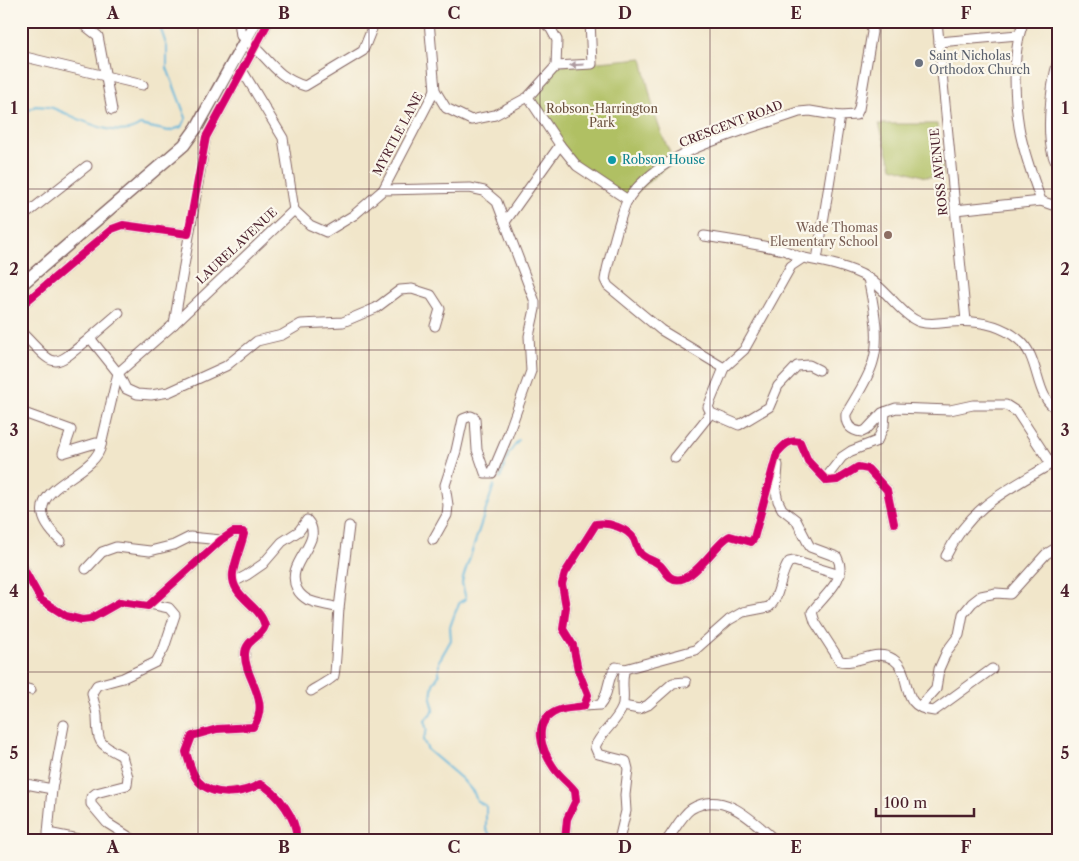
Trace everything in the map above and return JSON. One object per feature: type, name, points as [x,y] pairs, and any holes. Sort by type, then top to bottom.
[{"type":"main road","points":[[21,285],[184,145],[251,42],[256,21]]},
{"type":"street","points":[[79,21],[98,36],[112,110]]},
{"type":"street","points":[[174,324],[206,137],[242,70],[251,42],[268,21]]},
{"type":"street","points":[[239,22],[241,36],[251,42],[281,76],[305,86],[363,51],[375,21]]},
{"type":"street","points":[[429,21],[435,90],[446,108],[471,120],[495,115],[528,97],[556,66],[557,40],[551,29],[542,21]]},
{"type":"street","points":[[556,66],[592,64],[590,21]]},
{"type":"street","points":[[817,260],[840,116],[856,115],[859,109],[872,32],[870,21]]},
{"type":"street","name":"ROSS AVENUE","points":[[937,21],[966,321]]},
{"type":"street","points":[[1024,21],[1018,35],[1016,80],[1019,128],[1041,201]]},
{"type":"street","points":[[939,42],[1018,35]]},
{"type":"street","points":[[21,56],[143,85]]},
{"type":"street","points":[[1058,61],[1050,106],[1050,137],[1055,162],[1058,166]]},
{"type":"street","points":[[242,70],[283,138],[294,210]]},
{"type":"street","name":"MYRTLE LANE","points":[[383,190],[435,90]]},
{"type":"street","points":[[528,97],[560,145],[577,166],[628,200]]},
{"type":"street","name":"CRESCENT ROAD","points":[[724,368],[661,330],[605,282],[628,200],[656,170],[692,150],[799,112],[810,111],[840,116]]},
{"type":"street","points":[[505,222],[560,145]]},
{"type":"street","points":[[21,218],[87,166]]},
{"type":"street","points":[[383,190],[478,189],[494,198],[535,302],[529,336],[531,372],[492,473],[485,473],[481,466],[475,418],[471,416],[463,419],[456,451],[445,485],[448,505],[447,515],[433,540]]},
{"type":"street","name":"LAUREL AVENUE","points":[[118,373],[174,324],[294,210],[310,225],[326,232],[354,214],[383,190]]},
{"type":"street","points":[[955,210],[1041,201],[1058,207]]},
{"type":"street","points":[[21,306],[112,229],[123,225],[188,234]]},
{"type":"street","points":[[704,236],[778,249],[868,278],[885,290],[911,317],[920,322],[930,324],[966,321],[990,324],[1019,340],[1033,357],[1045,400],[1050,406],[1058,409]]},
{"type":"street","points":[[675,458],[710,413],[708,403],[724,368],[744,350],[791,266],[802,258]]},
{"type":"street","points":[[868,278],[876,331],[876,350],[873,364],[846,414],[845,420],[848,426],[862,432],[879,415],[896,408],[950,410],[973,405],[1012,407],[1055,463],[994,498],[967,521],[955,538],[946,556]]},
{"type":"street","points":[[90,338],[118,373],[122,383],[131,392],[151,395],[169,392],[226,366],[257,341],[282,335],[301,324],[343,322],[376,308],[393,293],[406,288],[424,292],[435,299],[440,309],[435,326]]},
{"type":"street","points":[[21,332],[49,360],[56,362],[63,360],[119,314]]},
{"type":"street","points":[[710,413],[739,425],[769,407],[778,386],[797,366],[809,365],[819,370]]},
{"type":"street","points":[[61,540],[45,525],[42,510],[55,489],[97,456],[118,373]]},
{"type":"street","points":[[21,412],[68,427],[70,434],[63,453],[96,443],[101,445]]},
{"type":"street","points":[[825,479],[842,457],[851,451],[877,441],[884,426],[885,412]]},
{"type":"street","points":[[584,706],[588,695],[578,670],[573,645],[563,629],[566,607],[562,584],[565,573],[596,524],[603,523],[625,530],[634,540],[642,555],[661,566],[670,577],[675,579],[682,577],[707,561],[723,538],[730,536],[751,542],[754,538],[777,453],[787,442],[794,440],[800,442],[808,462],[825,479],[836,480],[858,467],[868,470],[887,490],[894,523]]},
{"type":"street","points":[[777,453],[776,492],[782,509],[796,520],[810,547],[837,557],[840,563],[840,575],[837,583],[812,612],[815,622],[834,655],[840,661],[850,663],[868,656],[884,654],[895,660],[903,673],[911,699],[920,707],[934,711],[992,669]]},
{"type":"street","points":[[234,582],[247,576],[263,564],[282,542],[299,531],[307,520],[311,527],[310,543],[296,565],[293,579],[295,585],[302,596],[308,600],[339,608]]},
{"type":"street","points":[[311,691],[331,679],[336,671],[339,608],[349,526]]},
{"type":"street","points":[[21,564],[41,600],[54,610],[69,617],[90,619],[118,602],[145,606],[150,604],[221,540],[233,532],[244,534],[233,573],[234,582],[239,592],[255,608],[264,622],[264,631],[248,644],[244,655],[258,697],[257,718],[253,727],[217,729],[192,736],[186,752],[194,776],[204,786],[235,792],[251,789],[260,784],[269,788],[293,822],[296,829],[296,840]]},
{"type":"street","points":[[86,569],[102,552],[116,547],[150,551],[174,545],[190,537],[221,540]]},
{"type":"street","points":[[920,707],[936,689],[939,669],[947,651],[959,634],[963,614],[972,603],[981,596],[996,593],[1010,594],[1046,554],[1058,547]]},
{"type":"street","points":[[565,840],[567,819],[576,800],[576,791],[554,768],[541,740],[540,730],[542,723],[547,717],[558,710],[600,705],[605,700],[611,672],[616,667],[625,669],[695,650],[730,620],[743,612],[769,607],[776,595],[781,574],[789,562],[794,561],[840,575]]},
{"type":"street","points":[[134,840],[107,823],[91,804],[91,797],[127,785],[128,781],[122,756],[102,745],[97,736],[97,712],[92,693],[98,685],[113,682],[146,668],[161,655],[175,615],[169,608],[150,604]]},
{"type":"street","points":[[619,840],[626,811],[625,795],[628,769],[626,761],[602,756],[598,754],[595,746],[617,718],[623,706],[623,675],[625,669]]},
{"type":"street","points":[[623,706],[639,709],[648,705],[673,683],[686,682]]},
{"type":"street","points":[[21,687],[32,690]]},
{"type":"street","points":[[64,725],[52,789],[48,833],[83,840]]},
{"type":"street","points":[[21,783],[52,789]]},
{"type":"street","points":[[667,840],[690,809],[717,802],[743,812],[775,840]]},
{"type":"green space","name":"Robson-Harrington Park","points":[[642,58],[658,123],[674,160],[628,200],[577,166],[528,97],[556,66]]},
{"type":"green space","points":[[879,124],[937,124],[943,176],[926,177],[892,167]]},
{"type":"waterway","points":[[21,116],[35,106],[53,108],[109,130],[131,130],[140,125],[169,131],[181,127],[186,118],[167,68],[167,47],[158,21]]},
{"type":"waterway","points":[[500,479],[509,453],[519,440]]},
{"type":"waterway","points":[[494,485],[463,578],[462,583],[466,599],[460,602],[455,613],[450,627],[451,640],[439,661],[439,675],[433,684],[431,698],[434,710],[424,721],[427,730],[423,740],[428,750],[462,779],[474,793],[477,801],[486,806],[486,829],[494,840]]},
{"type":"waterway","points":[[21,763],[27,776]]},
{"type":"waterway","points":[[43,825],[45,815]]},
{"type":"cycle path","points":[[21,306],[112,229],[123,225],[188,234],[206,137],[269,21]]},
{"type":"cycle path","points":[[565,840],[567,819],[576,800],[575,791],[549,761],[542,745],[541,729],[549,716],[557,711],[584,706],[588,695],[578,670],[573,645],[563,629],[566,607],[562,584],[565,573],[596,524],[606,524],[622,529],[631,535],[642,555],[659,564],[670,577],[678,579],[686,577],[730,536],[751,542],[754,538],[777,453],[787,443],[793,441],[800,442],[808,461],[827,481],[837,480],[858,467],[868,469],[887,490],[894,523]]},
{"type":"cycle path","points":[[21,564],[41,600],[66,616],[82,620],[90,619],[120,602],[148,606],[221,540],[233,532],[243,532],[234,568],[233,581],[241,595],[258,612],[265,626],[250,642],[245,654],[248,672],[259,699],[258,717],[253,727],[217,729],[192,736],[186,752],[198,781],[212,790],[228,793],[237,792],[260,784],[267,788],[286,808],[294,824],[296,840]]},
{"type":"place","name":"Saint Nicholas Orthodox Church","points":[[919,63]]},
{"type":"place","name":"Robson House","points":[[612,160]]},
{"type":"place","name":"Wade Thomas Elementary School","points":[[888,235]]}]
